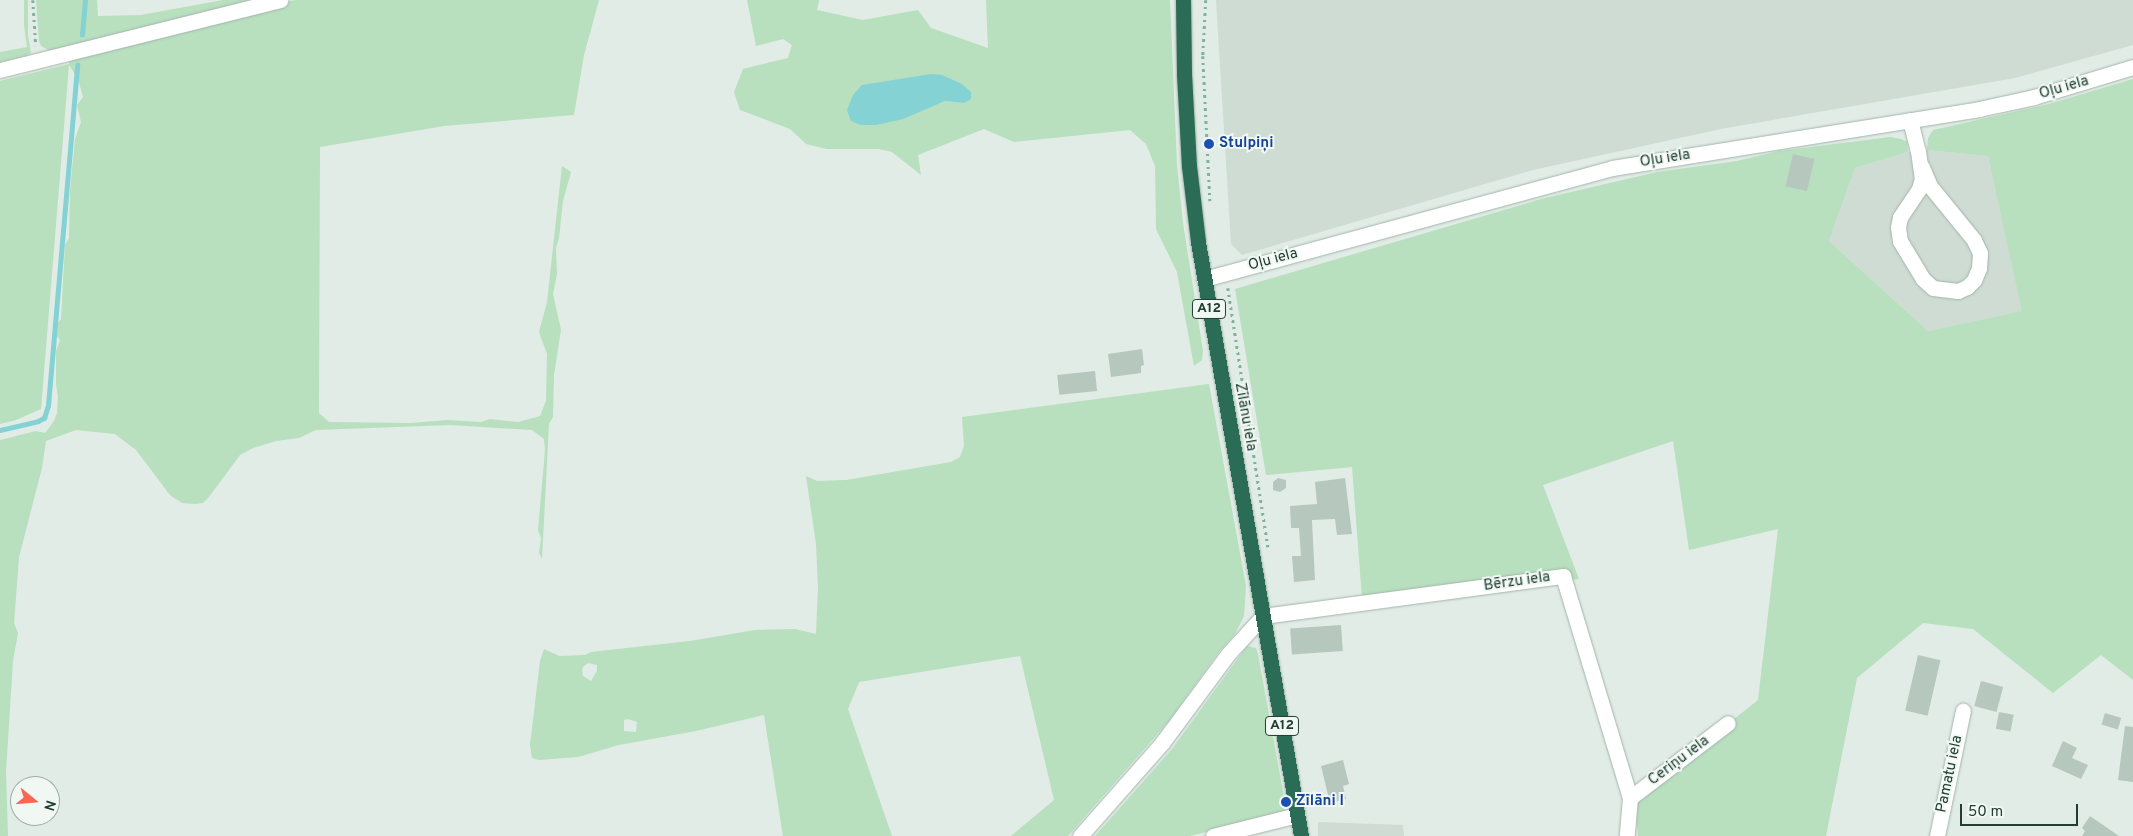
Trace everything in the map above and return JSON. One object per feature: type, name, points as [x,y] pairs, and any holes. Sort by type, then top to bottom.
[{"type":"highway","name":"Zīlānu iela","points":[[1183,0],[1184,74],[1189,166],[1204,279],[1301,836]]},
{"type":"street","points":[[0,70],[280,0]]},
{"type":"street","name":"Oļu iela","points":[[1204,279],[1612,168],[1979,109],[2034,97],[2133,67]]},
{"type":"street","points":[[1910,120],[1922,167],[1930,186],[1974,240],[1980,254],[1979,268],[1974,280],[1967,288],[1958,291],[1933,288],[1923,279],[1900,241],[1898,227],[1900,217],[1919,189],[1922,167]]},
{"type":"street","name":"Bērzu iela","points":[[1263,616],[1563,576],[1630,798],[1627,836]]},
{"type":"street","points":[[1080,836],[1162,743],[1228,654],[1263,616]]},
{"type":"street","name":"Pamatu iela","points":[[1937,836],[1963,712]]},
{"type":"street","name":"Ceriņu iela","points":[[1630,798],[1728,724]]},
{"type":"street","points":[[1213,836],[1298,815]]},
{"type":"path","points":[[33,0],[34,32],[39,60]]},
{"type":"path","points":[[1206,0],[1203,56],[1210,204]]},
{"type":"path","points":[[1225,273],[1269,556]]},
{"type":"shaded area","points":[[1216,0],[2133,0],[2133,45],[2015,78],[1721,129],[1533,170],[1242,255],[1231,244]]},
{"type":"shaded area","points":[[1927,150],[1988,156],[2023,311],[1928,331],[1829,241],[1855,168],[1908,152]]},
{"type":"shaded area","points":[[1318,822],[1403,825],[1404,836],[1318,836]]},
{"type":"green space","points":[[24,0],[28,0],[28,35],[31,53],[0,62],[0,52],[27,47],[24,25]]},
{"type":"green space","points":[[36,0],[97,0],[98,16],[141,15],[223,0],[250,0],[50,51],[41,46],[39,41]]},
{"type":"green space","points":[[295,0],[599,0],[584,55],[574,115],[444,126],[320,147],[319,413],[329,422],[411,423],[447,420],[481,422],[490,419],[518,422],[540,416],[546,401],[547,354],[539,332],[547,302],[562,166],[571,172],[563,201],[556,248],[557,274],[553,294],[561,330],[554,375],[553,417],[549,424],[542,559],[539,553],[541,538],[538,530],[545,450],[544,439],[532,430],[450,425],[316,430],[299,438],[276,441],[253,448],[240,455],[209,497],[203,503],[195,504],[182,503],[170,495],[136,450],[115,434],[76,430],[46,441],[42,468],[19,557],[14,623],[18,633],[13,661],[6,772],[8,836],[0,836],[0,440],[36,431],[45,433],[54,421],[57,413],[56,351],[60,340],[57,336],[58,323],[61,319],[65,245],[69,238],[70,190],[75,139],[81,122],[77,105],[83,97],[78,79],[69,65],[41,409],[16,420],[0,424],[0,81],[69,64],[70,56]]},
{"type":"green space","points":[[747,0],[819,0],[817,10],[863,20],[918,10],[931,28],[988,48],[986,0],[1170,0],[1177,165],[1183,223],[1203,351],[1202,360],[1194,366],[1177,272],[1156,229],[1155,166],[1146,144],[1130,130],[1014,142],[984,129],[918,155],[921,175],[892,152],[879,149],[827,149],[806,144],[790,129],[740,110],[734,92],[743,69],[788,58],[792,45],[783,39],[756,46]],"holes":[[[962,84],[964,103],[945,101],[928,107]]]},
{"type":"green space","points":[[2133,79],[2133,680],[2101,655],[2053,693],[1973,629],[1923,623],[1857,678],[1826,836],[1638,836],[1634,799],[1758,700],[1778,529],[1689,550],[1673,441],[1543,485],[1579,579],[1363,611],[1352,467],[1266,475],[1235,289],[1541,199],[1657,172],[1737,161],[1779,151],[1890,137],[1907,142],[1908,152],[1855,168],[1829,241],[1928,331],[2022,311],[1988,156],[1927,150],[1928,138],[1933,130],[2049,104]]},
{"type":"green space","points":[[1209,384],[1246,586],[1244,616],[1235,634],[1219,652],[1169,721],[1068,836],[1011,836],[1054,800],[1020,656],[859,682],[848,709],[892,836],[783,836],[764,715],[696,731],[619,745],[578,757],[539,760],[532,758],[530,745],[540,661],[544,649],[559,656],[585,655],[591,652],[690,641],[755,630],[795,629],[816,634],[818,587],[816,544],[806,476],[817,481],[846,480],[951,462],[960,457],[964,446],[962,417]],"holes":[[[588,663],[597,665],[597,671],[591,681],[583,676],[582,671],[583,667]],[[628,719],[637,722],[636,732],[624,731],[624,720]]]},
{"type":"green space","points":[[1247,646],[1256,648],[1258,654],[1286,808],[1283,813],[1190,836],[1095,836],[1172,749]]},
{"type":"water","points":[[931,74],[942,75],[962,84],[971,92],[971,99],[964,103],[945,101],[903,119],[876,125],[861,125],[851,121],[847,110],[853,95],[862,85]]},
{"type":"building","points":[[1793,154],[1814,159],[1807,191],[1786,186]]},
{"type":"building","points":[[1142,349],[1144,365],[1141,366],[1141,373],[1111,377],[1108,354]]},
{"type":"building","points":[[1095,371],[1097,391],[1059,395],[1057,375]]},
{"type":"building","points":[[1278,478],[1286,480],[1286,488],[1280,492],[1273,490],[1273,482]]},
{"type":"building","points":[[1345,478],[1352,534],[1337,535],[1335,519],[1312,520],[1315,580],[1294,582],[1292,556],[1301,556],[1299,528],[1291,528],[1290,506],[1317,504],[1315,482]]},
{"type":"building","points":[[1341,625],[1343,651],[1292,654],[1290,629]]},
{"type":"building","points":[[1918,655],[1940,660],[1928,716],[1905,711]]},
{"type":"building","points":[[1981,681],[2003,687],[1996,712],[1974,706]]},
{"type":"building","points":[[1999,712],[2014,715],[2010,732],[1996,729]]},
{"type":"building","points":[[2105,713],[2121,718],[2118,729],[2101,724]]},
{"type":"building","points":[[2125,726],[2133,727],[2133,782],[2118,780]]},
{"type":"building","points":[[2063,741],[2077,748],[2072,758],[2088,765],[2081,779],[2052,766]]},
{"type":"building","points":[[1343,760],[1349,784],[1343,786],[1346,799],[1330,803],[1321,766]]},
{"type":"building","points":[[2090,816],[2119,836],[2082,836],[2085,831],[2082,828]]},
{"type":"waterway","points":[[82,35],[85,0]]},
{"type":"waterway","points":[[0,430],[38,421],[44,418],[48,406],[77,65]]},
{"type":"place","name":"Stulpiņi","points":[[1209,144]]},
{"type":"place","name":"Zīlāni I","points":[[1286,802]]}]
